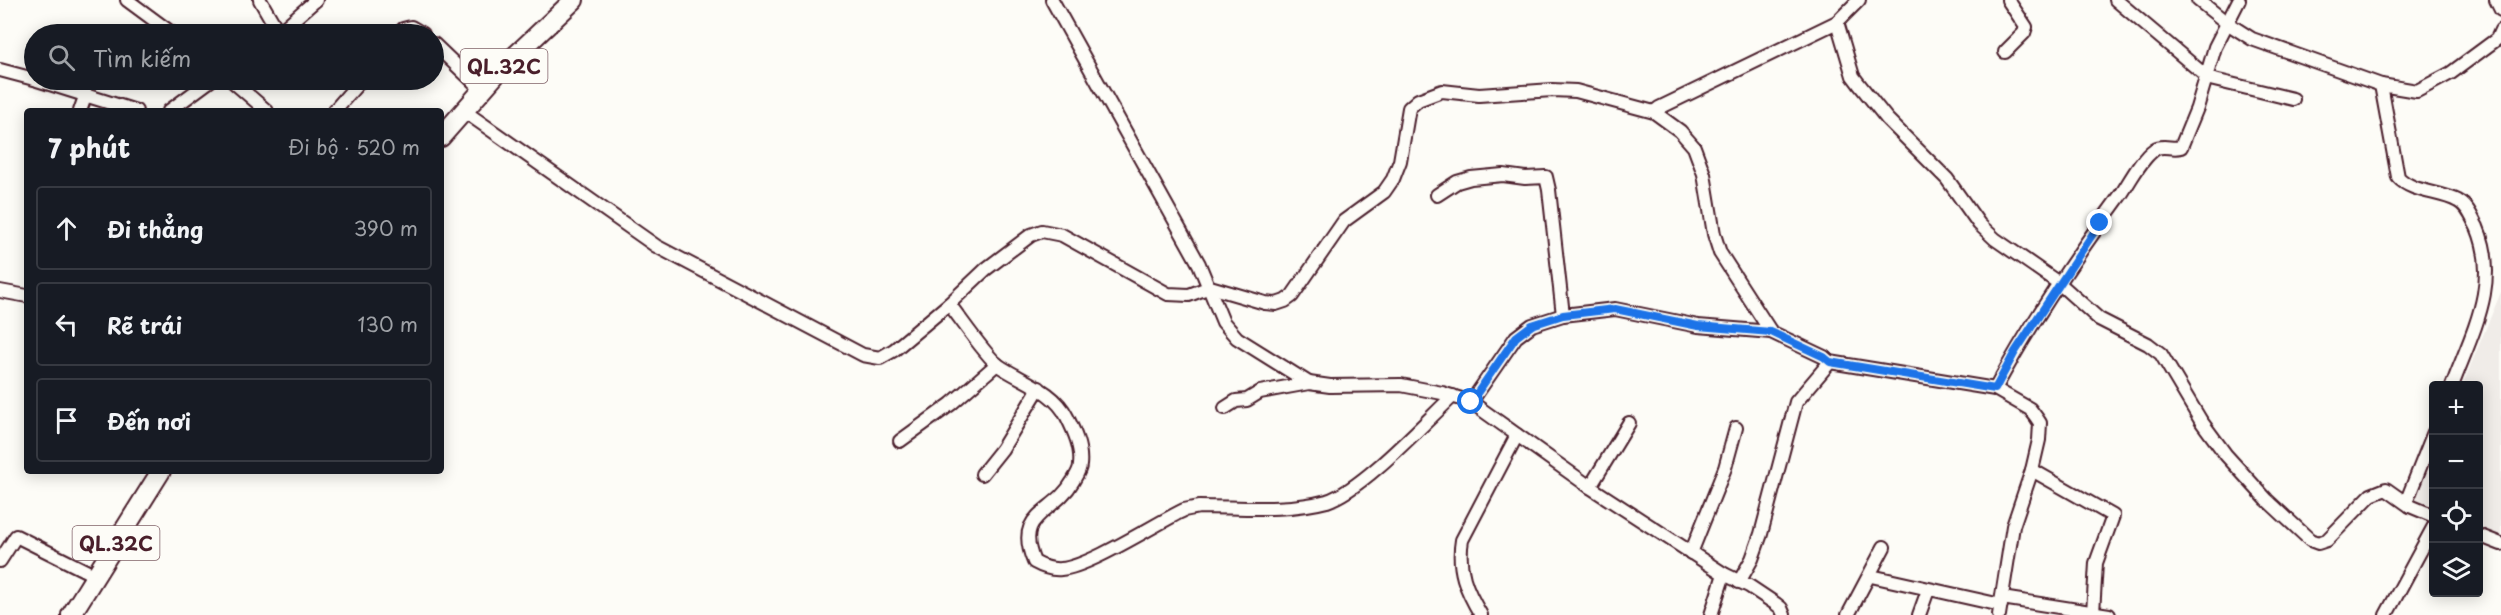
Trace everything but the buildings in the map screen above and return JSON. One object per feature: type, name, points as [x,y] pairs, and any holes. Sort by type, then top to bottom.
[{"type":"highway","name":"QL.32C","points":[[444,134],[499,71],[574,0]]},
{"type":"highway","name":"QL.32C","points":[[71,615],[159,474]]},
{"type":"street","points":[[127,0],[159,24]]},
{"type":"street","points":[[260,0],[273,24]]},
{"type":"street","points":[[289,24],[316,0]]},
{"type":"street","points":[[1052,0],[1210,287],[1230,331],[1237,338],[1309,383]]},
{"type":"street","points":[[1654,112],[1837,22],[1859,0]]},
{"type":"street","points":[[2005,52],[2024,33],[2026,27],[2008,0]]},
{"type":"street","points":[[2116,0],[2206,77],[2293,99]]},
{"type":"street","points":[[2198,0],[2252,39],[2381,85],[2417,91],[2451,73],[2497,39],[2501,30]]},
{"type":"street","points":[[1995,389],[2015,352],[2100,223],[2152,152],[2162,146],[2181,147],[2218,40],[2240,0]]},
{"type":"street","points":[[2496,0],[2501,10]]},
{"type":"street","points":[[1837,22],[1853,76],[1887,118],[1947,179],[1979,224],[1995,239],[2060,284],[2104,323],[2141,340],[2161,354],[2201,421],[2226,455],[2267,500],[2310,540],[2318,543],[2327,540],[2371,495],[2379,490],[2386,489],[2410,506],[2429,514]]},
{"type":"street","points":[[444,53],[483,90]]},
{"type":"street","points":[[0,70],[24,76]]},
{"type":"street","points":[[2381,85],[2398,177],[2408,184],[2459,201],[2471,214],[2488,255],[2489,280],[2486,298],[2453,381]]},
{"type":"street","points":[[73,90],[127,108]]},
{"type":"street","points":[[173,108],[197,90]]},
{"type":"street","points":[[243,90],[264,108]]},
{"type":"street","points":[[337,108],[352,90]]},
{"type":"street","points":[[464,111],[656,246],[862,355],[875,359],[894,350],[949,304],[986,269],[1031,235],[1042,231],[1062,235],[1168,294],[1189,295],[1210,287],[1270,304],[1289,299],[1344,221],[1384,192],[1393,179],[1400,161],[1409,108],[1418,100],[1442,91],[1479,95],[1552,90],[1576,91],[1654,112],[1680,131],[1694,147],[1704,174],[1714,234],[1720,253],[1771,332]]},
{"type":"street","points":[[81,108],[86,94]]},
{"type":"street","points":[[1437,195],[1457,182],[1471,178],[1503,175],[1524,178],[1546,177],[1563,315]]},
{"type":"street","points":[[0,291],[24,295]]},
{"type":"street","points":[[949,304],[997,364],[1039,388],[1066,414],[1080,451],[1081,467],[1067,490],[1032,521],[1029,531],[1029,543],[1034,562],[1046,568],[1062,570],[1096,557],[1184,510],[1198,507],[1302,505],[1338,496],[1376,468],[1453,396]]},
{"type":"street","points":[[1471,402],[1516,337],[1532,325],[1563,315],[1615,309],[1698,326],[1771,332],[1830,362],[1995,389],[2030,409],[2040,423],[2039,440],[2032,471],[2013,526],[2001,606]]},
{"type":"street","points":[[1739,582],[1752,559],[1761,534],[1796,402],[1830,362]]},
{"type":"street","points":[[900,441],[951,404],[997,364]]},
{"type":"street","points":[[1225,408],[1236,401],[1247,400],[1260,392],[1309,383],[1330,386],[1401,385],[1471,402],[1590,487],[1724,574],[1776,604],[1784,615]]},
{"type":"street","points":[[982,474],[1002,449],[1039,388]]},
{"type":"street","points":[[1590,487],[1629,423]]},
{"type":"street","points":[[1691,553],[1725,468],[1736,428]]},
{"type":"street","points":[[1481,615],[1469,596],[1464,579],[1459,558],[1462,540],[1517,435]]},
{"type":"street","points":[[2410,506],[2408,498],[2432,435]]},
{"type":"street","points":[[2032,471],[2113,516],[2096,563],[2093,613]]},
{"type":"street","points":[[2386,615],[2429,534]]},
{"type":"street","points":[[0,561],[16,536],[96,576]]},
{"type":"street","points":[[2483,537],[2501,544]]},
{"type":"street","points":[[1848,615],[1862,587],[1871,576],[1884,547]]},
{"type":"street","points":[[1711,615],[1724,574]]},
{"type":"street","points":[[1871,576],[2001,606],[2109,615]]},
{"type":"street","points":[[1919,615],[1928,590]]},
{"type":"shaded area","points":[[2501,292],[2501,540],[2483,533],[2483,381],[2464,381]]},
{"type":"shaded area","points":[[2429,463],[2429,510],[2413,503]]},
{"type":"route","points":[[1471,402],[1516,337],[1532,325],[1563,315],[1615,309],[1629,310],[1698,326],[1771,332],[1830,362],[1995,389],[2015,352],[2100,223]]}]
